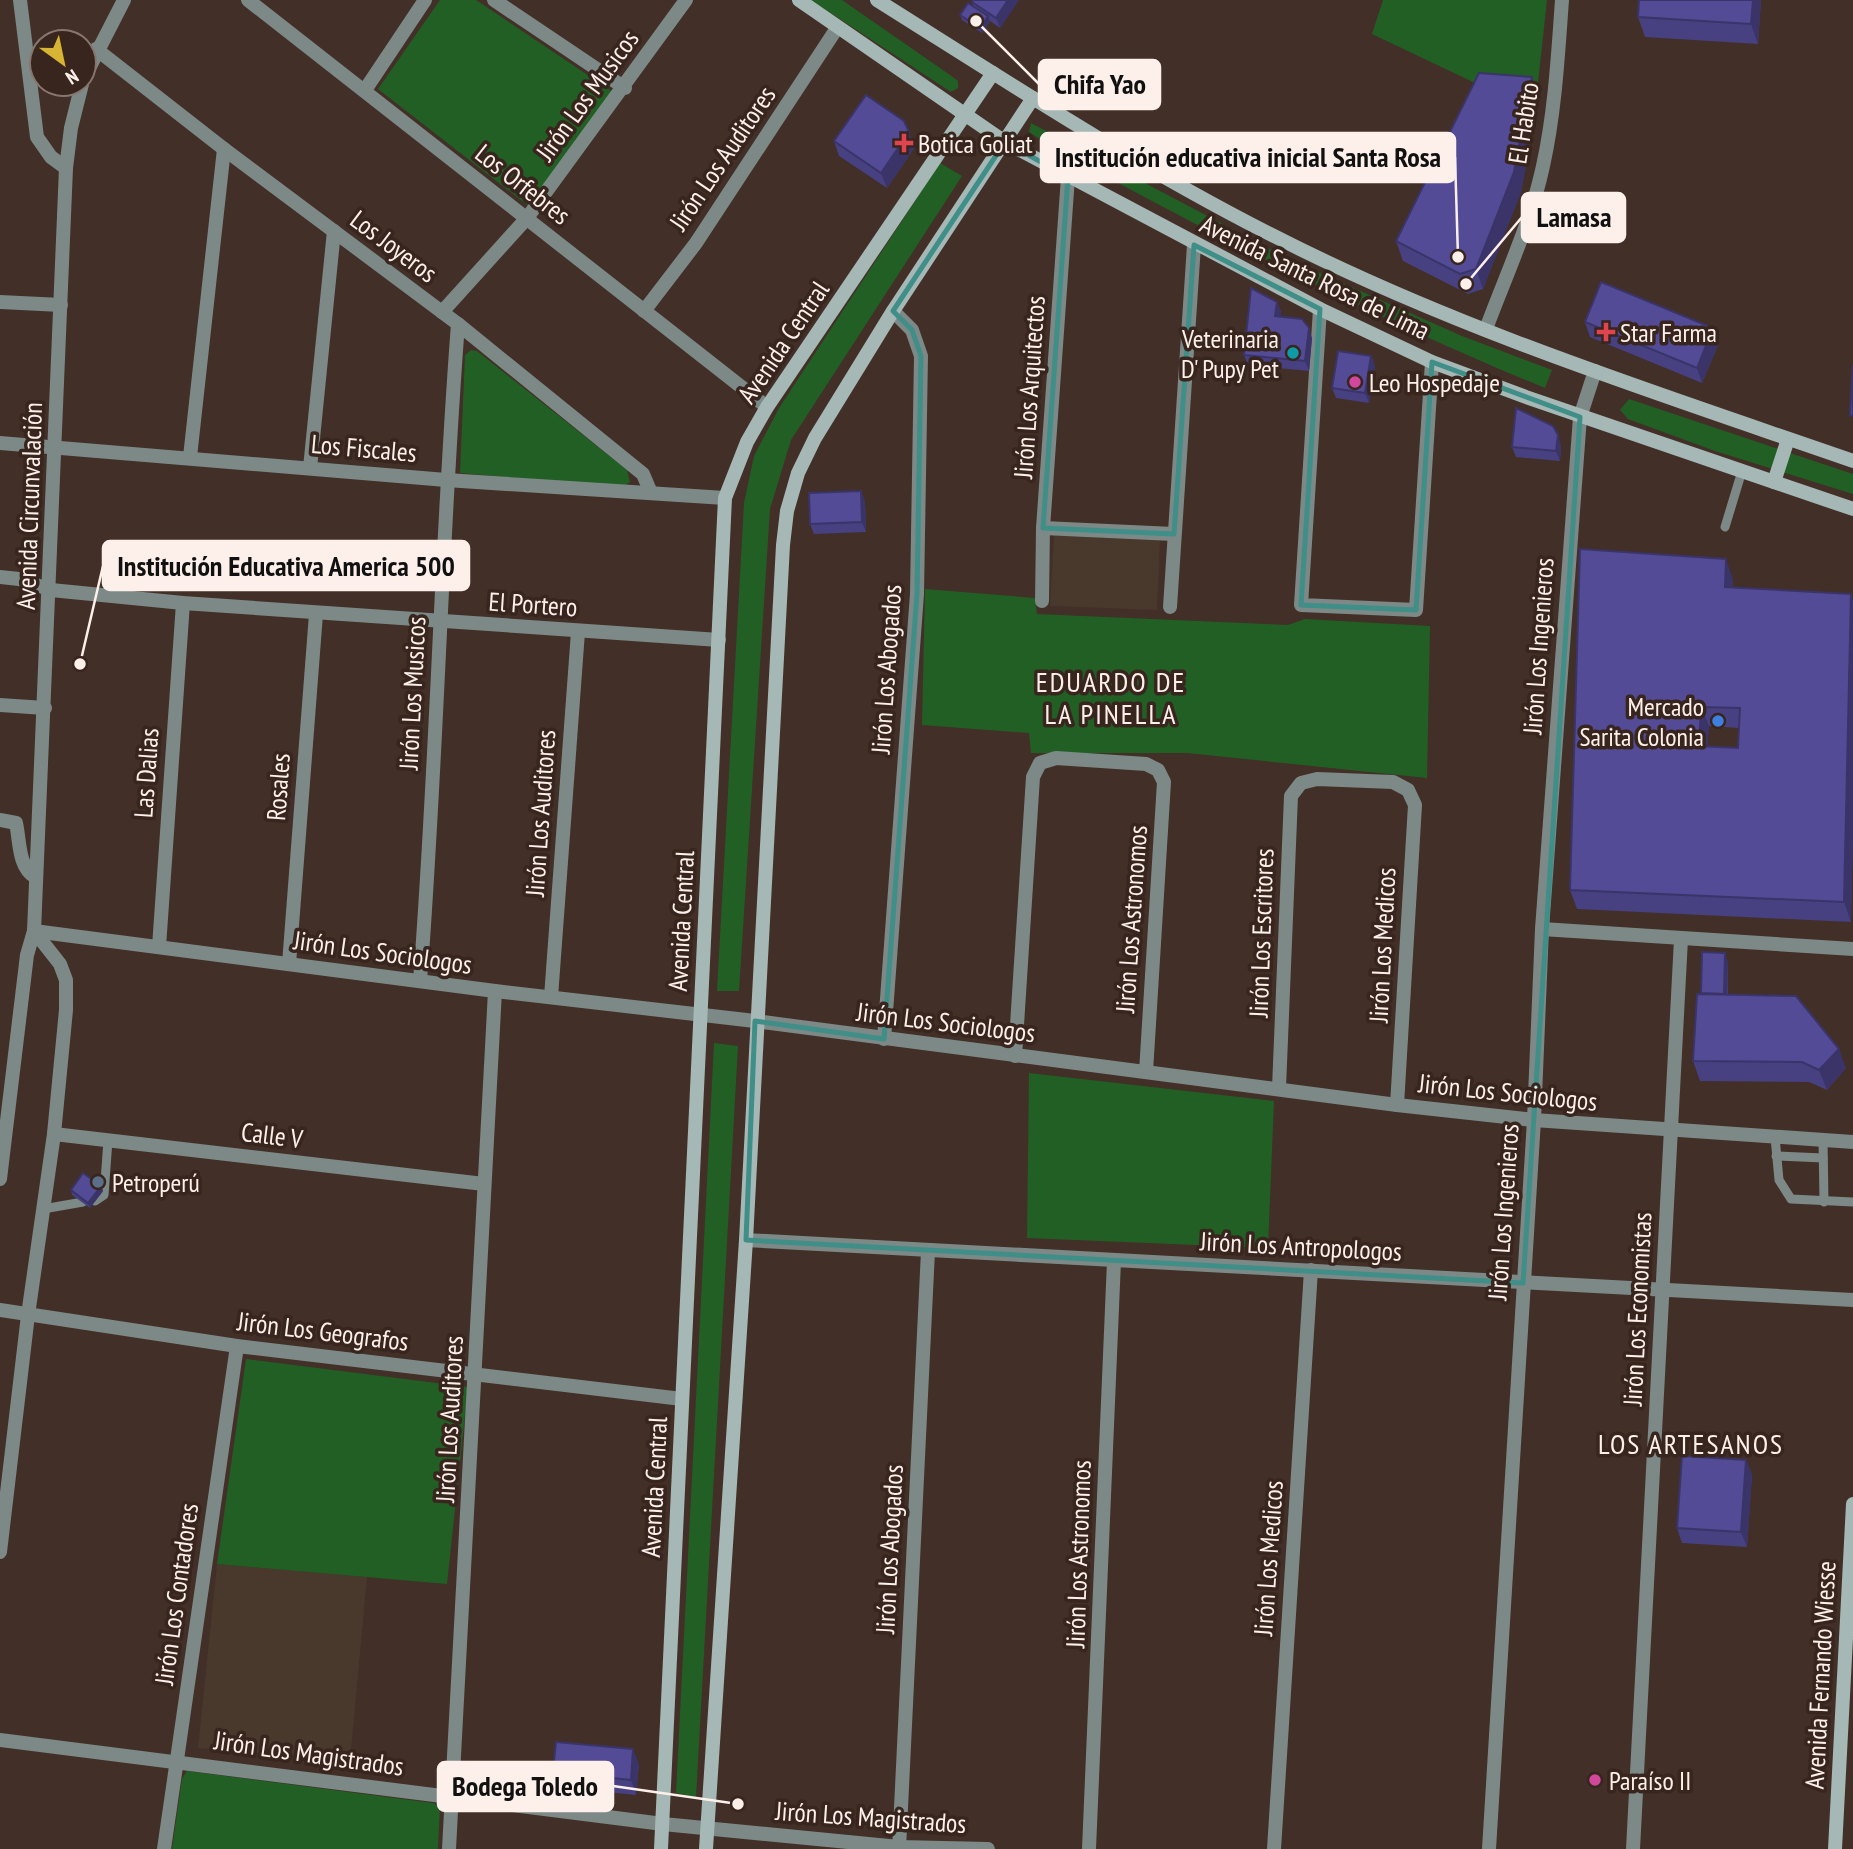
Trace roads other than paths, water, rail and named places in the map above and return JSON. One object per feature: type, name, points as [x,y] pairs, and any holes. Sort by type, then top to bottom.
[{"type":"main road","name":"Avenida Santa Rosa de Lima","points":[[799,0],[1004,142],[1320,309],[1432,362],[1580,417],[1853,509]]},
{"type":"main road","name":"Avenida Santa Rosa de Lima","points":[[877,0],[1033,99],[1189,192],[1272,236],[1366,279],[1595,371],[1853,461]]},
{"type":"main road","name":"Avenida Central","points":[[661,1849],[725,498],[747,442],[767,407],[966,117],[993,73]]},
{"type":"main road","points":[[706,1849],[746,1240],[755,1021],[787,510],[797,473],[815,438],[893,311],[1033,99]]},
{"type":"main road","points":[[1774,482],[1788,439]]},
{"type":"main road","name":"Avenida Fernando Wiesse","points":[[1835,1849],[1853,1504]]},
{"type":"street","points":[[20,0],[37,137],[51,157],[66,168]]},
{"type":"street","points":[[98,46],[124,0]]},
{"type":"street","name":"Los Orfebres","points":[[249,0],[767,407]]},
{"type":"street","points":[[365,90],[425,0]]},
{"type":"street","points":[[494,0],[625,88]]},
{"type":"street","name":"Jirón Los Musicos","points":[[442,312],[527,218],[625,88],[686,0]]},
{"type":"street","name":"El Habito","points":[[1486,328],[1527,224],[1543,166],[1555,84],[1562,0]]},
{"type":"street","name":"Jirón Los Auditores","points":[[644,311],[696,243],[837,28]]},
{"type":"street","name":"Los Joyeros","points":[[98,51],[223,149],[458,324],[643,474],[651,493]]},
{"type":"street","name":"Avenida Circunvalación","points":[[0,1179],[27,955],[34,931],[51,590],[66,168],[71,128],[78,98]]},
{"type":"street","points":[[190,457],[223,149]]},
{"type":"street","name":"Jirón Los Arquitectos","points":[[1042,601],[1043,528],[1068,177]]},
{"type":"street","points":[[310,468],[334,231]]},
{"type":"street","points":[[1170,607],[1194,244]]},
{"type":"street","points":[[0,302],[61,305]]},
{"type":"street","points":[[1320,309],[1301,605],[1416,610],[1432,362]]},
{"type":"street","name":"Jirón Los Abogados","points":[[884,1039],[917,594],[921,356],[912,331],[893,311]]},
{"type":"street","name":"Jirón Los Musicos","points":[[420,981],[442,622],[446,480],[458,324]]},
{"type":"street","name":"Jirón Los Ingenieros","points":[[1489,1849],[1534,1120],[1542,929],[1580,417],[1595,371]]},
{"type":"street","name":"Los Fiscales","points":[[0,443],[446,480],[725,498]]},
{"type":"street","points":[[1043,528],[1174,534]]},
{"type":"street","name":"El Portero","points":[[0,577],[19,579],[51,590],[183,603],[719,640]]},
{"type":"street","name":"Las Dalias","points":[[159,947],[183,603]]},
{"type":"street","name":"Rosales","points":[[289,964],[316,614]]},
{"type":"street","name":"Jirón Los Auditores","points":[[551,997],[578,632]]},
{"type":"street","points":[[0,705],[45,708]]},
{"type":"street","name":"Jirón Los Astronomos","points":[[1015,1056],[1033,778],[1040,763],[1056,758],[1146,764],[1158,770],[1164,782],[1146,1072]]},
{"type":"street","name":"Jirón Los Escritores","points":[[1279,1088],[1291,796],[1301,783],[1317,779],[1393,782],[1408,790]]},
{"type":"street","name":"Jirón Los Medicos","points":[[1397,1105],[1415,806],[1408,790]]},
{"type":"street","points":[[0,820],[16,823],[23,865],[27,873],[35,877]]},
{"type":"street","points":[[1542,929],[1853,949]]},
{"type":"street","points":[[0,1552],[27,1315],[54,1134],[66,980],[61,964],[34,931]]},
{"type":"street","name":"Jirón Los Sociologos","points":[[34,931],[495,991],[701,1013],[1397,1105],[1534,1120],[1853,1142]]},
{"type":"street","name":"Jirón Los Economistas","points":[[1633,1849],[1681,939]]},
{"type":"street","name":"Jirón Los Auditores","points":[[449,1849],[477,1374],[495,991]]},
{"type":"street","name":"Calle V","points":[[54,1134],[484,1184]]},
{"type":"street","name":"Jirón Los Antropologos","points":[[746,1240],[1853,1300]]},
{"type":"street","name":"Jirón Los Abogados","points":[[899,1848],[928,1251]]},
{"type":"street","name":"Jirón Los Astronomos","points":[[1089,1849],[1114,1261]]},
{"type":"street","name":"Jirón Los Medicos","points":[[1274,1849],[1311,1270]]},
{"type":"street","name":"Jirón Los Geografos","points":[[0,1310],[237,1346],[682,1399]]},
{"type":"street","name":"Jirón Los Contadores","points":[[164,1849],[237,1346]]},
{"type":"street","name":"Jirón Los Magistrados","points":[[0,1740],[177,1760],[708,1830],[899,1848],[988,1849]]},
{"type":"lane","points":[[1725,527],[1742,471]]},
{"type":"lane","points":[[1775,1137],[1779,1180],[1791,1199],[1853,1202]]},
{"type":"lane","points":[[95,1202],[104,1195],[108,1140]]},
{"type":"lane","points":[[1823,1140],[1824,1202]]},
{"type":"lane","points":[[1776,1156],[1823,1158]]},
{"type":"lane","points":[[43,1209],[83,1202]]},
{"type":"place","name":"Chifa Yao","points":[[976,21]]},
{"type":"place","name":"Botica Goliat","points":[[904,143]]},
{"type":"place","name":"Institución educativa inicial Santa Rosa","points":[[1458,257]]},
{"type":"place","name":"Lamasa","points":[[1466,284]]},
{"type":"place","name":"Star Farma","points":[[1606,332]]},
{"type":"place","name":"Veterinaria D' Pupy Pet","points":[[1293,353]]},
{"type":"place","name":"Leo Hospedaje","points":[[1355,382]]},
{"type":"place","name":"Institución Educativa America 500","points":[[80,664]]},
{"type":"place","name":"Mercado Sarita Colonia","points":[[1718,721]]},
{"type":"place","name":"Petroperú","points":[[98,1182]]},
{"type":"place","name":"Paraíso II","points":[[1595,1780]]},
{"type":"place","name":"Bodega Toledo","points":[[738,1804]]},
{"type":"district","name":"EDUARDO DE LA PINELLA","points":[[1111,697]]},
{"type":"district","name":"LOS ARTESANOS","points":[[1691,1443]]}]
